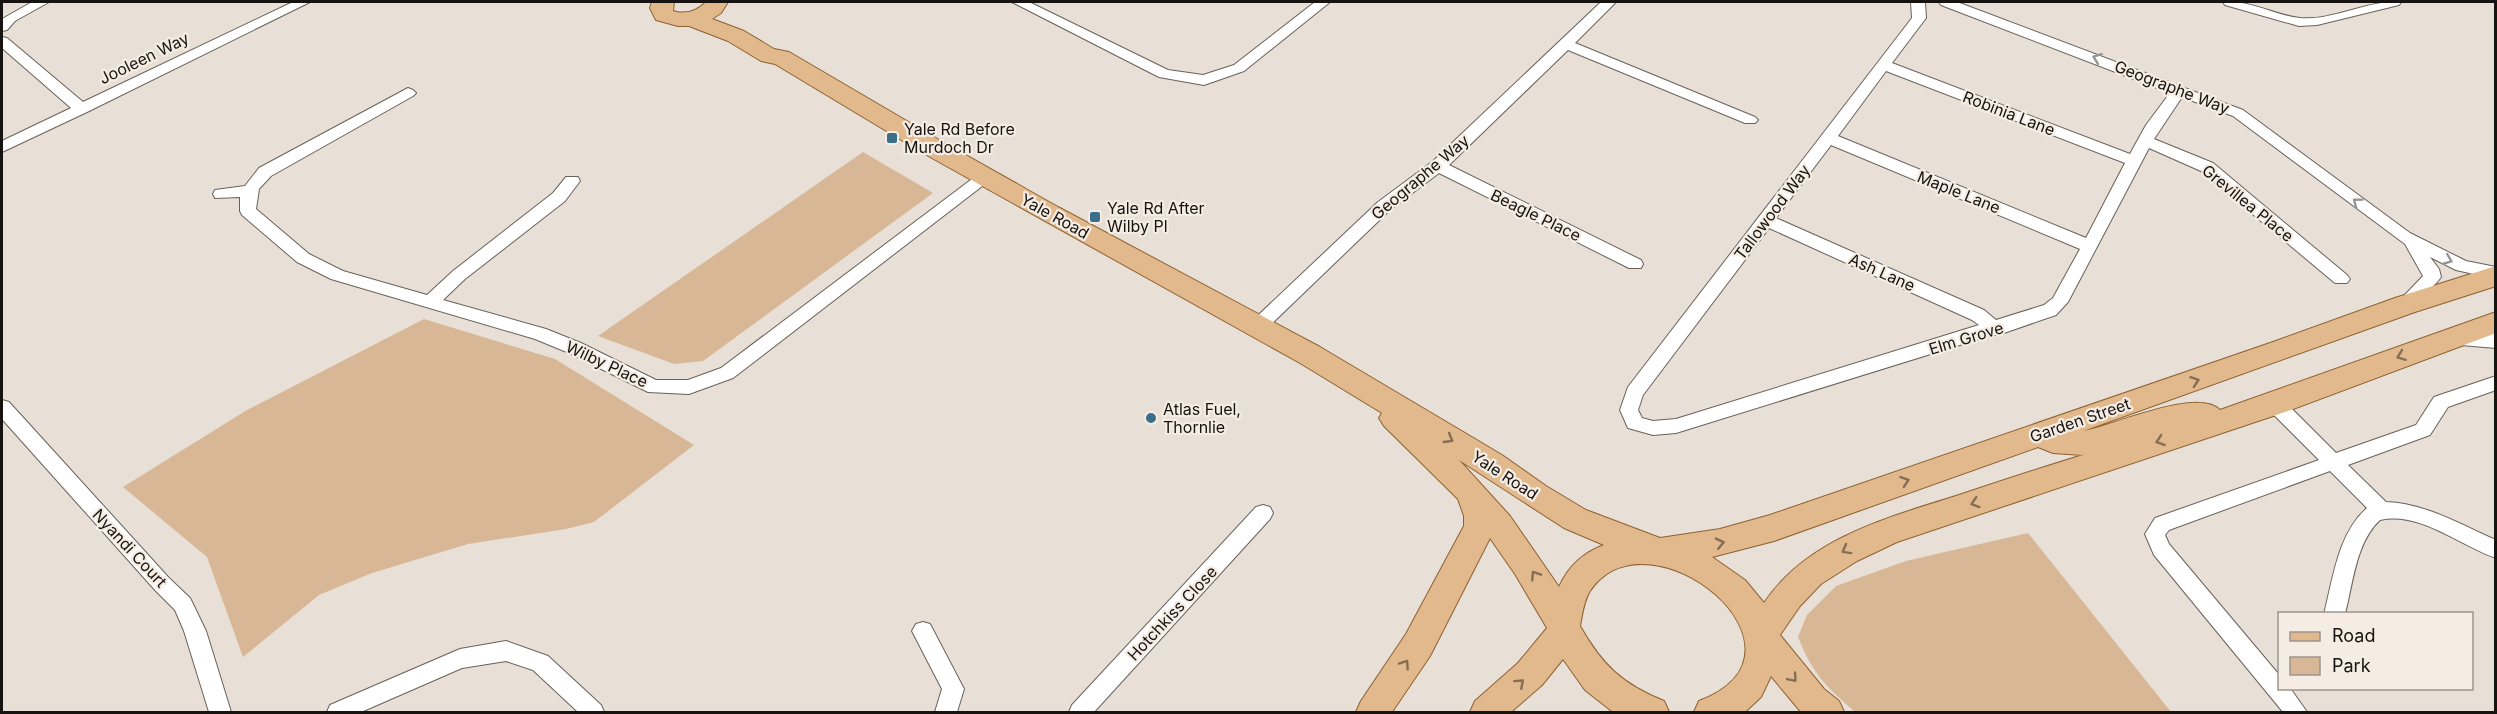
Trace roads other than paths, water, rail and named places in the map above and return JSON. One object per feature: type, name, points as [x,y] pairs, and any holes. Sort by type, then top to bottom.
[{"type":"main road","name":"Yale Road","points":[[661,2],[661,11],[667,17],[678,20],[691,19],[736,36],[769,56],[781,57],[986,177],[1310,355],[1491,464],[1534,495],[1575,519],[1607,533],[1696,564],[1723,582],[1746,605],[1762,637],[1812,700],[1827,712]]},
{"type":"main road","name":"Yale Road","points":[[716,3],[780,50],[781,57]]},
{"type":"main road","points":[[691,19],[706,14],[716,3]]},
{"type":"main road","name":"Garden Street","points":[[1564,628],[1571,594],[1580,578],[1598,561],[1624,551],[1710,546],[1749,537],[2496,274]]},
{"type":"main road","points":[[1710,712],[1720,710],[1745,693],[1759,668],[1762,637],[1796,586],[1824,562],[1857,544],[1900,527],[2105,461],[2235,415],[2276,404],[2496,322]]},
{"type":"main road","name":"Yale Road","points":[[1363,387],[1471,493],[1522,556],[1590,674],[1632,707],[1652,712]]},
{"type":"main road","points":[[2040,434],[2058,444],[2078,445],[2168,417],[2235,415]]},
{"type":"main road","points":[[1373,712],[1418,645],[1480,527],[1480,516],[1471,493]]},
{"type":"main road","points":[[1487,712],[1530,674],[1564,628]]},
{"type":"street","points":[[2,27],[10,18],[42,2]]},
{"type":"street","name":"Jooleen Way","points":[[2,147],[303,2]]},
{"type":"street","points":[[1019,2],[1164,74],[1204,80],[1239,68],[1323,2]]},
{"type":"street","name":"Geographe Way","points":[[1257,327],[1384,206],[1438,166],[1609,2]]},
{"type":"street","name":"Tallowood Way","points":[[1635,423],[1629,410],[1635,392],[1919,18],[1918,2]]},
{"type":"street","name":"Geographe Way","points":[[1946,2],[2238,112],[2404,237],[2421,254],[2432,277],[2405,305]]},
{"type":"street","points":[[2230,2],[2299,22],[2317,21],[2394,2]]},
{"type":"street","points":[[2,41],[82,109]]},
{"type":"street","points":[[1566,44],[1750,120]]},
{"type":"street","name":"Robinia Lane","points":[[1884,65],[2134,161]]},
{"type":"street","name":"Elm Grove","points":[[1635,423],[1653,428],[1676,426],[1995,329],[2050,310],[2058,302],[2090,246],[2145,141],[2180,90]]},
{"type":"street","points":[[221,194],[249,191],[255,181],[277,164],[408,93]]},
{"type":"street","name":"Maple Lane","points":[[1828,138],[2090,246]]},
{"type":"street","name":"Grevillea Place","points":[[2145,141],[2207,168],[2342,279]]},
{"type":"street","name":"Beagle Place","points":[[1438,166],[1635,264]]},
{"type":"street","name":"Wilby Place","points":[[249,191],[246,202],[248,211],[303,258],[337,275],[540,334],[575,348],[654,387],[688,387],[727,374],[986,177]]},
{"type":"street","points":[[430,302],[459,275],[560,197],[572,181]]},
{"type":"street","name":"Ash Lane","points":[[1766,220],[1978,315],[1995,329]]},
{"type":"street","name":"Geographe Way","points":[[2404,237],[2462,266],[2496,274]]},
{"type":"street","points":[[2447,339],[2496,341]]},
{"type":"street","points":[[2277,685],[2161,549],[2155,534],[2162,524],[2423,430],[2441,402],[2496,383]]},
{"type":"street","points":[[2276,404],[2382,511]]},
{"type":"street","name":"Nyandi Court","points":[[2,407],[162,584],[183,604],[195,631],[220,712]]},
{"type":"street","points":[[2335,612],[2356,537],[2372,514],[2397,511],[2416,515],[2496,550]]},
{"type":"street","name":"Hotchkiss Close","points":[[1080,712],[1263,513]]},
{"type":"street","points":[[923,631],[953,689],[946,712]]},
{"type":"street","points":[[338,712],[460,659],[506,651],[540,663],[593,712]]},
{"type":"street","points":[[2281,690],[2296,712]]},
{"type":"place","name":"Yale Rd Before Murdoch Dr","points":[[892,138]]},
{"type":"place","name":"Yale Rd After Wilby Pl","points":[[1095,217]]},
{"type":"place","name":"Atlas Fuel, Thornlie","points":[[1151,418]]}]
